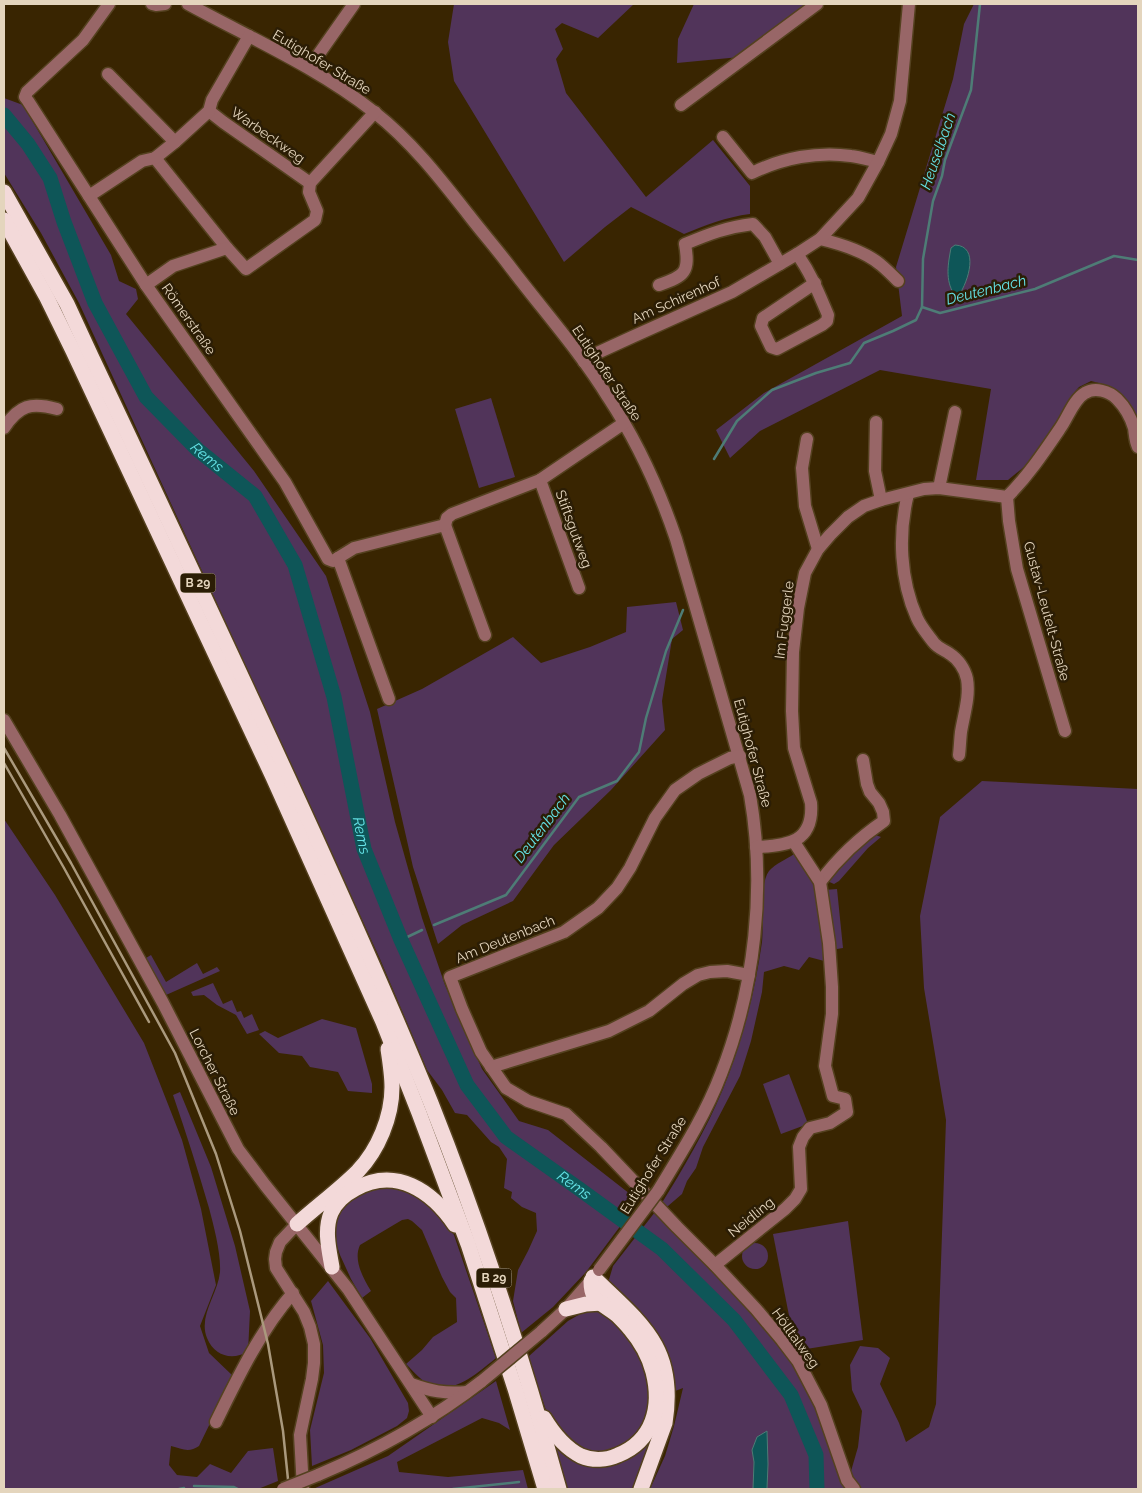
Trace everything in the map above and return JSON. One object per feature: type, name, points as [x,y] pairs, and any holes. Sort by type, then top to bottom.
[{"type":"highway","name":"B 29","points":[[4,192],[71,313],[263,721],[380,981],[431,1104],[481,1239],[535,1403],[559,1489]]},
{"type":"highway","name":"B 29","points":[[4,220],[47,298],[77,359],[273,777],[383,1022],[468,1244],[545,1489]]},
{"type":"highway","points":[[297,1224],[359,1170],[372,1152],[381,1134],[389,1110],[392,1088],[383,1022]]},
{"type":"highway","points":[[297,1224],[311,1223],[362,1184],[380,1180],[392,1180],[419,1189],[435,1201],[444,1209],[468,1244]]},
{"type":"highway","points":[[332,1267],[328,1235],[329,1220],[336,1205]]},
{"type":"highway","points":[[535,1403],[560,1440],[573,1451],[587,1458],[605,1459],[624,1453],[641,1441],[653,1422],[656,1399],[654,1380],[645,1350],[618,1316],[594,1297],[592,1293],[594,1276]]},
{"type":"highway","points":[[594,1276],[644,1327],[657,1348],[664,1368],[667,1401],[665,1423],[641,1489]]},
{"type":"highway","points":[[566,1309],[586,1304],[602,1303]]},
{"type":"street","name":"Römerstraße","points":[[109,4],[83,40],[27,92],[25,97],[146,285],[284,482],[328,559],[334,560],[388,699]]},
{"type":"street","points":[[152,4],[165,4]]},
{"type":"street","name":"Eutighofer Straße","points":[[188,4],[309,68],[375,112],[403,138],[432,168],[584,362],[608,397],[650,472],[668,513],[740,756],[754,817],[756,847],[754,944],[738,1026],[721,1075],[692,1136],[658,1190],[594,1276],[566,1309],[482,1381],[432,1417],[359,1458],[284,1489]]},
{"type":"street","points":[[309,68],[354,4]]},
{"type":"street","points":[[681,105],[817,4]]},
{"type":"street","name":"Am Schirenhof","points":[[584,362],[595,354],[732,292],[797,254],[820,239],[858,198],[891,134],[900,101],[909,4]]},
{"type":"street","points":[[89,196],[142,161],[155,158],[209,111],[212,100],[249,36]]},
{"type":"street","points":[[108,74],[175,142]]},
{"type":"street","name":"Warbeckweg","points":[[209,111],[310,184]]},
{"type":"street","points":[[155,158],[246,269],[314,220],[317,211],[309,192],[310,184],[375,112]]},
{"type":"street","points":[[723,137],[752,173],[787,160],[818,155],[852,156],[878,162]]},
{"type":"street","name":"Am Schirenhof","points":[[659,285],[677,279],[684,273],[687,267],[685,244],[719,230],[736,226],[753,224],[765,237],[780,264]]},
{"type":"street","points":[[820,239],[836,243],[868,256],[881,264],[898,281]]},
{"type":"street","points":[[146,285],[173,266],[227,248]]},
{"type":"street","points":[[797,254],[815,283],[828,315],[827,321],[800,338],[777,349],[771,347],[761,326],[763,318],[815,283]]},
{"type":"street","points":[[1007,497],[1042,455],[1078,399],[1085,393],[1095,390],[1108,392],[1116,398],[1128,413],[1138,447]]},
{"type":"street","points":[[4,428],[14,414],[29,407],[37,405],[57,409]]},
{"type":"street","points":[[939,488],[955,412]]},
{"type":"street","points":[[876,422],[875,471],[881,500]]},
{"type":"street","name":"Stiftsgutweg","points":[[445,525],[447,518],[452,514],[540,480],[624,423]]},
{"type":"street","points":[[807,439],[802,468],[805,506],[818,549]]},
{"type":"street","name":"Stiftsgutweg","points":[[540,480],[579,588]]},
{"type":"street","name":"Im Fuggerle","points":[[794,842],[807,828],[811,803],[794,748],[792,719],[794,652],[798,608],[805,573],[818,549],[848,518],[864,506],[881,500],[924,489],[939,488],[1007,497]]},
{"type":"street","points":[[908,494],[904,510],[902,538],[905,576],[911,601],[922,627],[936,645],[960,662],[967,678],[968,697],[959,755]]},
{"type":"street","name":"Gustav-Leutelt-Straße","points":[[1007,497],[1008,521],[1017,569],[1065,731]]},
{"type":"street","points":[[334,560],[354,548],[445,525],[485,635]]},
{"type":"street","name":"Lorcher Straße","points":[[4,720],[60,815],[163,1003],[238,1149],[332,1267],[368,1317],[432,1417]]},
{"type":"street","name":"Am Deutenbach","points":[[677,1227],[601,1147],[566,1114],[528,1101],[506,1088],[481,1052],[450,977],[564,932],[598,908],[617,888],[630,868],[656,818],[675,790],[698,774],[730,758],[740,756]]},
{"type":"street","points":[[756,847],[778,846],[794,842],[820,882],[835,862],[884,821],[879,803],[870,792],[867,784],[863,760]]},
{"type":"street","name":"Neidling","points":[[715,1264],[795,1199],[801,1188],[799,1147],[802,1137],[810,1128],[830,1123],[847,1112],[844,1100],[833,1096],[825,1066],[832,1014],[832,987],[820,882]]},
{"type":"street","points":[[491,1067],[609,1031],[649,1011],[683,984],[698,975],[710,972],[749,975]]},
{"type":"street","points":[[297,1224],[280,1242],[275,1259],[276,1268],[304,1312],[310,1327],[314,1353],[312,1379],[300,1435],[303,1489]]},
{"type":"street","name":"Hölltalweg","points":[[677,1227],[715,1264],[756,1309],[798,1361],[821,1405],[847,1480],[854,1489]]},
{"type":"street","points":[[216,1422],[244,1367],[282,1306],[293,1293]]},
{"type":"street","points":[[410,1384],[440,1393],[468,1392]]},
{"type":"shaded area","points":[[454,4],[634,4],[598,38],[562,23],[555,29],[563,49],[556,59],[566,93],[646,197],[713,140],[750,186],[750,214],[724,219],[684,234],[631,207],[564,262],[454,81],[448,42]]},
{"type":"shaded area","points":[[694,4],[811,4],[740,57],[677,63],[678,39]]},
{"type":"shaded area","points":[[974,4],[1138,4],[1138,419],[1119,392],[1108,386],[1091,381],[1079,387],[1072,395],[1036,457],[1008,480],[976,480],[991,389],[880,370],[760,431],[730,458],[716,430],[764,393],[902,316],[896,267],[953,79],[964,24]]},
{"type":"shaded area","points":[[4,98],[23,105],[111,255],[119,281],[136,289],[138,299],[126,314],[254,471],[326,576],[370,712],[395,822],[422,918],[445,985],[482,1069],[519,1121],[548,1130],[639,1201],[586,1272],[553,1307],[521,1333],[513,1301],[518,1270],[537,1231],[536,1213],[522,1207],[511,1198],[512,1192],[504,1188],[507,1159],[499,1147],[491,1142],[467,1115],[455,1113],[442,1090],[427,1070],[380,959],[79,303],[41,233],[4,173]]},
{"type":"shaded area","points":[[491,398],[515,477],[479,488],[455,409]]},
{"type":"shaded area","points":[[676,602],[683,630],[672,639],[662,701],[665,730],[611,790],[554,845],[513,901],[462,925],[438,944],[413,867],[377,709],[422,689],[513,637],[541,663],[590,647],[626,632],[627,607]]},
{"type":"shaded area","points":[[982,781],[1138,789],[1138,1489],[767,1489],[768,1464],[752,1450],[754,1462],[753,1489],[650,1489],[665,1456],[683,1388],[670,1393],[608,1283],[613,1266],[655,1212],[719,1274],[799,1370],[849,1478],[858,1447],[862,1411],[852,1390],[850,1365],[860,1346],[878,1348],[890,1358],[880,1384],[906,1442],[929,1427],[936,1404],[946,1120],[924,988],[920,916],[940,817]]},
{"type":"shaded area","points":[[4,819],[55,895],[144,1043],[182,1140],[201,1209],[216,1285],[200,1326],[209,1353],[233,1376],[199,1446],[189,1450],[171,1446],[169,1465],[177,1475],[197,1477],[210,1464],[231,1473],[248,1451],[273,1448],[278,1481],[258,1489],[4,1489]]},
{"type":"shaded area","points":[[870,833],[881,837],[868,848],[839,881],[834,884],[825,880]]},
{"type":"shaded area","points":[[794,854],[818,886],[828,962],[809,957],[799,970],[784,966],[764,972],[762,992],[751,1041],[740,1076],[703,1147],[696,1168],[687,1181],[682,1194],[668,1206],[660,1206],[702,1134],[723,1089],[736,1053],[752,998],[759,961],[762,942],[763,894],[766,877],[772,868]]},
{"type":"shaded area","points":[[837,889],[843,948],[831,950],[824,890]]},
{"type":"shaded area","points":[[151,955],[166,982],[197,963],[203,974],[217,967],[220,971],[166,995],[146,958]]},
{"type":"shaded area","points":[[213,983],[223,1004],[232,1000],[237,1012],[241,1011],[244,1018],[252,1014],[259,1030],[247,1034],[236,1015],[217,1005],[204,995],[193,996],[191,992]]},
{"type":"shaded area","points":[[322,1019],[356,1028],[372,1084],[372,1093],[348,1091],[338,1072],[310,1067],[302,1056],[279,1053],[259,1034],[265,1031],[278,1038]]},
{"type":"shaded area","points":[[789,1074],[808,1124],[781,1134],[763,1084]]},
{"type":"shaded area","points":[[180,1092],[211,1167],[235,1246],[250,1311],[248,1352],[236,1356],[219,1353],[210,1344],[205,1330],[207,1313],[220,1272],[219,1257],[209,1208],[173,1095]]},
{"type":"shaded area","points":[[386,1185],[405,1188],[422,1196],[439,1213],[454,1235],[496,1358],[475,1375],[450,1387],[441,1388],[429,1384],[406,1364],[433,1337],[457,1322],[456,1298],[450,1292],[442,1277],[422,1230],[408,1219],[402,1220],[360,1245],[358,1263],[371,1291],[362,1298],[351,1279],[335,1240],[335,1225],[341,1208],[361,1192]]},
{"type":"shaded area","points":[[848,1221],[863,1340],[800,1350],[794,1341],[773,1234]]},
{"type":"shaded area","points":[[755,1243],[764,1247],[768,1256],[764,1265],[755,1269],[746,1265],[742,1256],[746,1247]]},
{"type":"shaded area","points":[[328,1281],[370,1338],[408,1403],[409,1411],[407,1418],[397,1426],[351,1450],[312,1466],[310,1430],[324,1373],[323,1345],[311,1301]]},
{"type":"shaded area","points":[[598,1311],[610,1315],[625,1330],[646,1366],[651,1400],[641,1434],[613,1453],[578,1451],[550,1422],[528,1357],[568,1321],[582,1313]]},
{"type":"shaded area","points":[[496,1381],[510,1430],[499,1423],[482,1418],[397,1462],[399,1472],[448,1477],[523,1470],[528,1489],[313,1489],[388,1456]]},
{"type":"shaded area","points":[[662,1409],[636,1489],[567,1489],[555,1445],[608,1462]]},
{"type":"water","points":[[955,245],[963,247],[970,258],[966,282],[959,295],[954,294],[948,278],[951,248]]},
{"type":"water","points":[[767,1431],[767,1489],[753,1489],[754,1462],[752,1450],[757,1437]]},
{"type":"waterway","name":"Heuselbach","points":[[922,307],[923,259],[933,201],[942,176],[945,160],[971,90],[980,4]]},
{"type":"waterway","name":"Rems","points":[[4,115],[28,144],[50,178],[64,222],[95,303],[146,397],[198,450],[255,496],[295,565],[334,697],[364,849],[401,940],[467,1085],[506,1137],[662,1249],[734,1320],[791,1395],[816,1455],[817,1489]]},
{"type":"waterway","name":"Deutenbach","points":[[714,459],[737,421],[772,390],[816,373],[850,363],[864,343],[916,320],[922,307],[940,313],[1035,289],[1114,256],[1138,260]]},
{"type":"waterway","name":"Deutenbach","points":[[434,925],[506,895],[579,797],[617,781],[639,752],[646,718],[666,651],[683,610]]},
{"type":"waterway","name":"Deutenbach","points":[[401,940],[422,930]]},
{"type":"waterway","points":[[453,1489],[519,1482]]},
{"type":"waterway","points":[[194,1486],[234,1487],[238,1489]]},
{"type":"waterway","points":[[179,1489],[184,1488]]},
{"type":"railway","points":[[4,748],[71,863],[175,1053],[216,1154],[240,1231],[268,1344],[283,1431],[289,1489]]},
{"type":"railway","points":[[4,763],[149,1022]]}]
